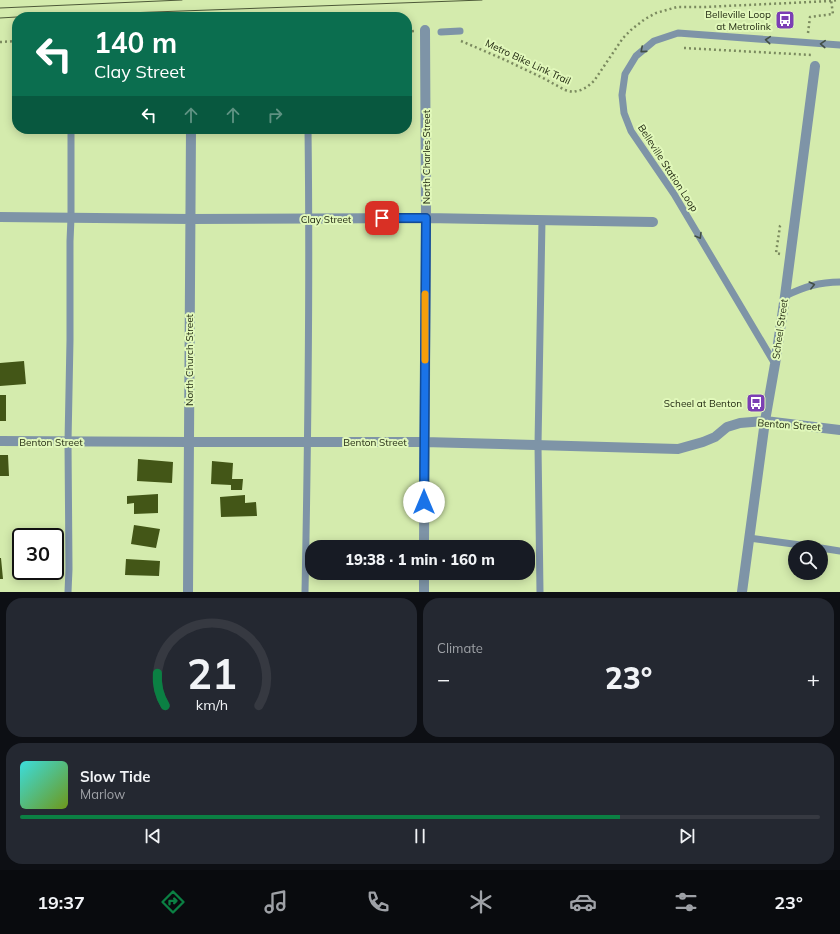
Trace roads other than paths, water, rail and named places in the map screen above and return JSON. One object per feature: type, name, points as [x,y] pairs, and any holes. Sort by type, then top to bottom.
[{"type":"street","name":"North Charles Street","points":[[424,540],[426,218],[425,30]]},
{"type":"street","name":"Scheel Street","points":[[742,592],[765,421],[785,296],[815,66]]},
{"type":"street","name":"North Church Street","points":[[188,592],[191,134]]},
{"type":"street","name":"Clay Street","points":[[0,217],[190,219],[426,218],[653,222]]},
{"type":"street","name":"Benton Street","points":[[0,441],[424,442],[678,449],[715,437],[727,427],[740,423],[765,421],[840,430]]},
{"type":"street","points":[[424,580],[424,592]]},
{"type":"lane","points":[[441,32],[460,31]]},
{"type":"lane","name":"Belleville Station Loop","points":[[775,364],[674,194],[631,131],[624,113],[622,95],[625,74],[636,56],[654,41],[678,33],[840,45]]},
{"type":"lane","points":[[68,592],[68,442],[71,218],[70,134]]},
{"type":"lane","points":[[305,592],[308,442],[308,134]]},
{"type":"lane","points":[[540,592],[538,445],[542,220]]},
{"type":"lane","points":[[785,296],[804,287],[840,282]]},
{"type":"lane","points":[[749,538],[788,543]]},
{"type":"lane","points":[[828,549],[840,550]]},
{"type":"tram line","points":[[0,8],[182,0]]},
{"type":"tram line","points":[[154,12],[482,0]]},
{"type":"tram line","points":[[0,18],[12,17]]},
{"type":"place","name":"Belleville Loop at Metrolink","points":[[785,20]]},
{"type":"place","name":"Scheel at Benton","points":[[756,403]]}]
